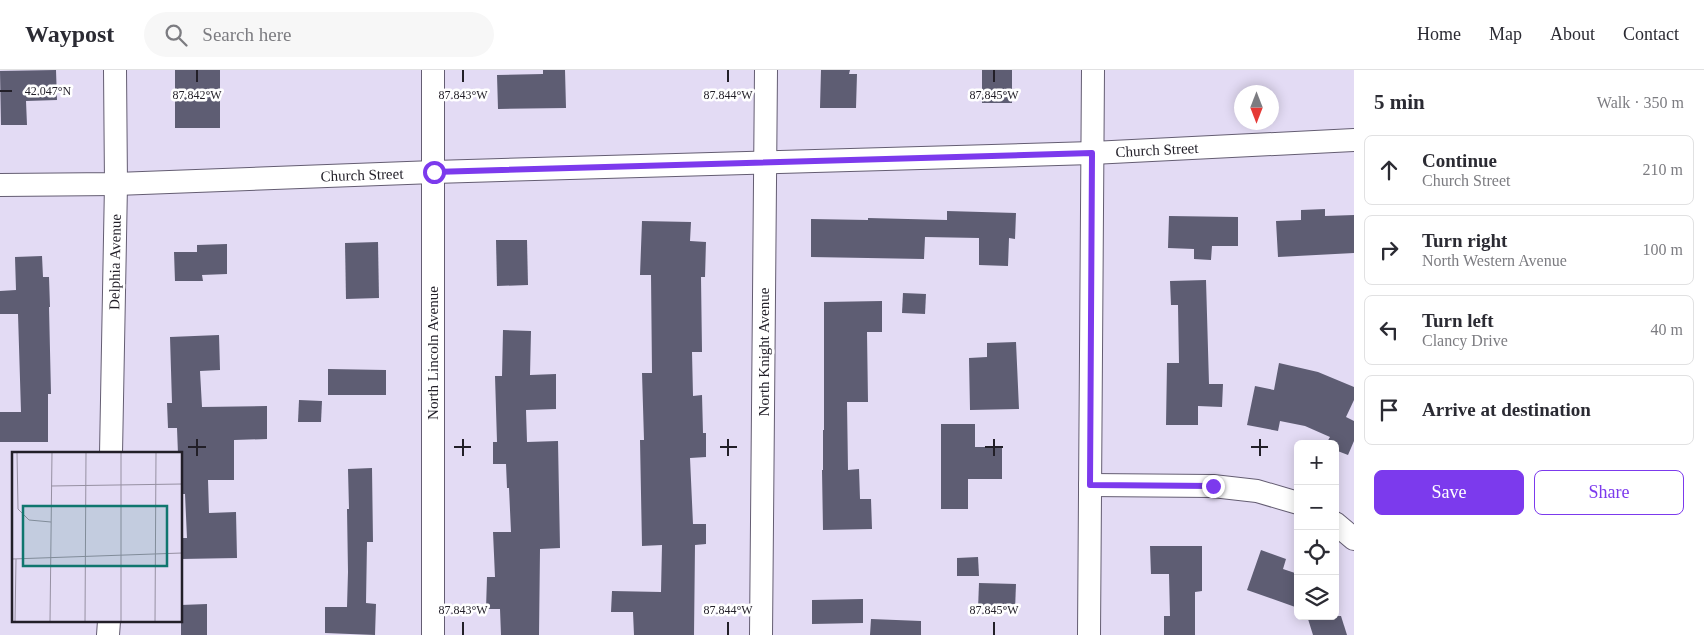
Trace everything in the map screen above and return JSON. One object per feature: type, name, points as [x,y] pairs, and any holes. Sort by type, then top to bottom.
[{"type":"street","name":"Delphia Avenue","points":[[112,452],[116,184],[115,70]]},
{"type":"street","name":"North Lincoln Avenue","points":[[433,70],[433,635]]},
{"type":"street","name":"North Knight Avenue","points":[[762,635],[766,70]]},
{"type":"street","points":[[1089,635],[1093,70]]},
{"type":"street","name":"Church Street","points":[[0,185],[116,184],[434,172],[1092,153],[1354,140]]},
{"type":"street","points":[[1090,485],[1213,486],[1256,491],[1294,502]]},
{"type":"street","points":[[1339,526],[1354,539]]},
{"type":"street","points":[[108,622],[108,635]]},
{"type":"building","points":[[56,70],[57,100],[26,101],[27,125],[1,125],[0,71]]},
{"type":"building","points":[[175,70],[220,70],[220,128],[175,128]]},
{"type":"building","points":[[543,70],[565,70],[566,108],[498,109],[497,75],[543,74]]},
{"type":"building","points":[[821,70],[850,70],[849,74],[857,74],[856,108],[820,108]]},
{"type":"building","points":[[982,70],[1012,70],[1012,103],[982,103]]},
{"type":"building","points":[[1325,209],[1325,216],[1354,215],[1354,253],[1278,257],[1276,221],[1301,220],[1301,210]]},
{"type":"building","points":[[947,211],[1016,213],[1015,239],[1009,238],[1008,266],[979,265],[979,238],[925,237],[924,259],[811,257],[811,219],[947,220]]},
{"type":"building","points":[[1169,216],[1238,217],[1238,246],[1212,246],[1211,260],[1194,259],[1194,249],[1168,248]]},
{"type":"building","points":[[642,221],[691,222],[690,241],[706,242],[705,277],[701,277],[702,352],[692,352],[693,396],[702,395],[703,433],[706,433],[706,457],[690,458],[693,524],[706,524],[706,544],[695,545],[694,635],[634,635],[633,612],[611,612],[612,591],[661,592],[662,545],[642,546],[640,440],[644,440],[642,373],[652,373],[651,275],[640,275]]},
{"type":"building","points":[[496,240],[527,240],[528,285],[497,286]]},
{"type":"building","points":[[378,242],[379,298],[346,299],[345,243]]},
{"type":"building","points":[[227,244],[227,274],[202,275],[203,281],[175,281],[174,252],[197,252],[197,245]]},
{"type":"building","points":[[42,256],[43,277],[49,277],[50,307],[51,394],[48,394],[48,442],[0,442],[0,412],[21,412],[18,314],[0,314],[0,291],[16,290],[15,257]]},
{"type":"building","points":[[1206,280],[1209,384],[1223,384],[1222,407],[1198,406],[1198,425],[1166,425],[1167,363],[1179,363],[1178,305],[1171,305],[1170,281]]},
{"type":"building","points":[[903,293],[926,294],[925,314],[902,313]]},
{"type":"building","points":[[882,301],[882,332],[867,332],[868,402],[847,402],[848,470],[859,469],[860,499],[871,499],[872,529],[823,530],[824,302]]},
{"type":"building","points":[[503,330],[531,331],[530,375],[556,374],[556,409],[526,410],[527,442],[558,441],[560,548],[540,549],[539,635],[501,635],[500,609],[486,609],[487,577],[495,577],[493,532],[511,532],[506,464],[493,464],[493,442],[497,442],[495,376],[502,376]]},
{"type":"building","points":[[219,335],[220,370],[200,371],[202,407],[267,406],[267,439],[234,440],[234,480],[208,480],[209,513],[236,512],[237,558],[182,559],[182,538],[187,538],[185,494],[182,494],[182,452],[178,452],[177,428],[168,428],[167,403],[172,403],[170,337]]},
{"type":"building","points":[[1016,342],[1019,409],[970,410],[969,358],[987,357],[987,343]]},
{"type":"building","points":[[1279,363],[1318,372],[1354,387],[1354,400],[1346,417],[1354,421],[1354,441],[1348,455],[1339,452],[1339,440],[1328,440],[1330,437],[1305,426],[1280,421],[1278,431],[1247,425],[1255,386],[1274,390]]},
{"type":"building","points":[[328,369],[386,370],[386,395],[328,395]]},
{"type":"building","points":[[299,400],[322,401],[321,422],[298,422]]},
{"type":"building","points":[[941,424],[975,424],[975,447],[1002,447],[1002,479],[968,479],[968,509],[941,509]]},
{"type":"building","points":[[372,468],[373,542],[367,542],[366,603],[376,604],[375,635],[325,633],[325,607],[347,607],[348,469]]},
{"type":"building","points":[[1150,546],[1202,546],[1202,591],[1195,592],[1195,635],[1164,635],[1164,616],[1170,616],[1169,574],[1151,574]]},
{"type":"building","points":[[1261,550],[1286,559],[1283,569],[1294,573],[1294,607],[1247,590]]},
{"type":"building","points":[[978,557],[979,576],[957,576],[957,558]]},
{"type":"building","points":[[979,583],[1016,584],[1015,610],[978,609]]},
{"type":"building","points":[[863,599],[863,623],[812,624],[812,600]]},
{"type":"building","points":[[207,604],[207,635],[181,635],[182,605]]},
{"type":"building","points":[[1339,616],[1341,616],[1347,635],[1313,635],[1308,620],[1339,620]]},
{"type":"building","points":[[871,619],[921,621],[921,635],[870,635]]},
{"type":"route","points":[[434,172],[1092,153],[1090,485],[1213,486]]}]
